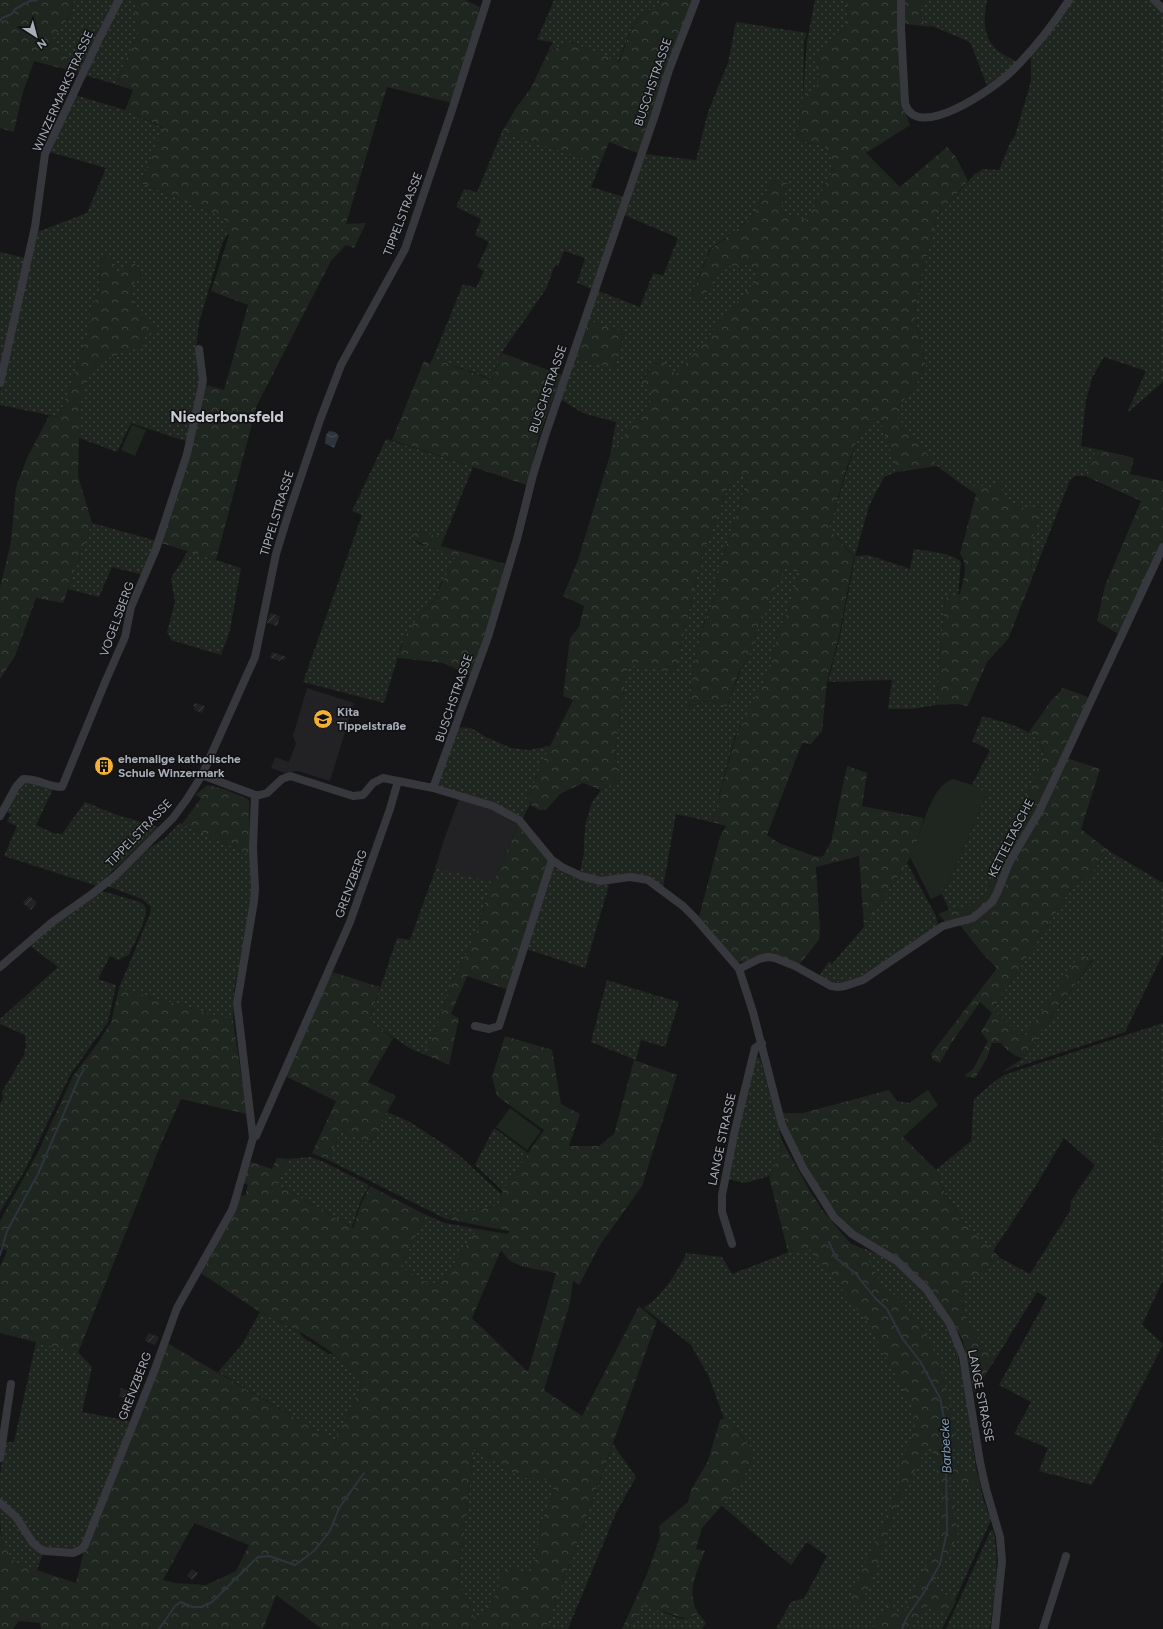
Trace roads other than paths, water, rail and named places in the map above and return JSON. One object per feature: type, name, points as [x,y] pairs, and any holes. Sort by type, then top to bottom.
[{"type":"street","name":"WINZERMARKSTRASSE","points":[[0,383],[35,227],[46,154],[99,39],[119,0]]},
{"type":"street","name":"TIPPELSTRASSE","points":[[0,967],[50,923],[115,876],[165,827],[187,799],[202,775],[255,657],[280,541],[320,420],[341,365],[405,249],[487,0]]},
{"type":"street","name":"BUSCHSTRASSE","points":[[433,788],[488,637],[517,538],[533,475],[560,389],[655,115],[669,70],[696,0]]},
{"type":"street","points":[[901,0],[900,28],[905,103],[911,113],[922,118],[934,116],[961,106],[997,84],[1011,72],[1035,46],[1069,0]]},
{"type":"street","points":[[1154,0],[1163,9]]},
{"type":"street","name":"VOGELSBERG","points":[[0,816],[16,787],[23,779],[28,779],[53,787],[62,787],[127,632],[131,607],[156,549],[187,454],[204,381],[198,349]]},
{"type":"street","name":"KETTELTASCHE","points":[[739,970],[759,959],[768,957],[775,958],[795,966],[831,986],[846,986],[863,980],[943,926],[973,918],[992,902],[1009,863],[1039,812],[1163,547]]},
{"type":"street","points":[[202,775],[255,795],[267,793],[282,779],[290,776],[357,797],[366,793],[373,783],[380,778],[398,781]]},
{"type":"street","name":"LANGE STRASSE","points":[[398,781],[433,788],[492,806],[512,816],[524,826],[552,860],[571,872],[594,880],[630,877],[648,880],[683,906],[739,970],[744,981],[762,1043],[782,1125],[800,1163],[834,1217],[852,1234],[897,1261],[926,1289],[950,1324],[958,1344],[963,1357],[985,1483],[1000,1537],[1002,1561],[995,1629]]},
{"type":"street","name":"GRENZBERG","points":[[253,1138],[256,1136],[350,922],[390,810],[398,781]]},
{"type":"street","name":"GRENZBERG","points":[[0,1503],[16,1517],[33,1543],[40,1549],[45,1551],[73,1553],[82,1549],[85,1545],[155,1370],[177,1308],[232,1210],[253,1138],[237,1003],[254,901],[255,889],[253,848],[255,795]]},
{"type":"street","points":[[475,1026],[489,1029],[499,1026],[552,860]]},
{"type":"street","name":"LANGE STRASSE","points":[[732,1244],[722,1212],[722,1195],[735,1130],[755,1048],[762,1043]]},
{"type":"street","points":[[0,1458],[11,1384]]},
{"type":"street","points":[[1043,1629],[1066,1556]]},
{"type":"water","points":[[329,431],[335,432],[339,436],[334,448],[325,443],[326,435]]},
{"type":"waterway","points":[[0,21],[2,18],[12,14],[15,9],[30,1],[37,0]]},
{"type":"waterway","points":[[0,1255],[7,1231],[38,1174],[84,1069]]},
{"type":"waterway","name":"Barbecke","points":[[829,1242],[836,1258],[855,1273],[875,1298],[887,1309],[902,1338],[920,1361],[940,1398],[947,1433],[947,1531],[940,1564],[923,1594],[907,1617],[902,1629]]},
{"type":"waterway","points":[[159,1629],[175,1606],[181,1602],[192,1607],[201,1607],[212,1602],[258,1557],[269,1556],[295,1565],[314,1551],[330,1531],[339,1508],[364,1473]]},
{"type":"place","name":"Kita Tippelstraße","points":[[323,719]]},
{"type":"place","name":"ehemalige katholische Schule Winzermark","points":[[104,766]]},
{"type":"district","name":"Niederbonsfeld","points":[[227,416]]}]
